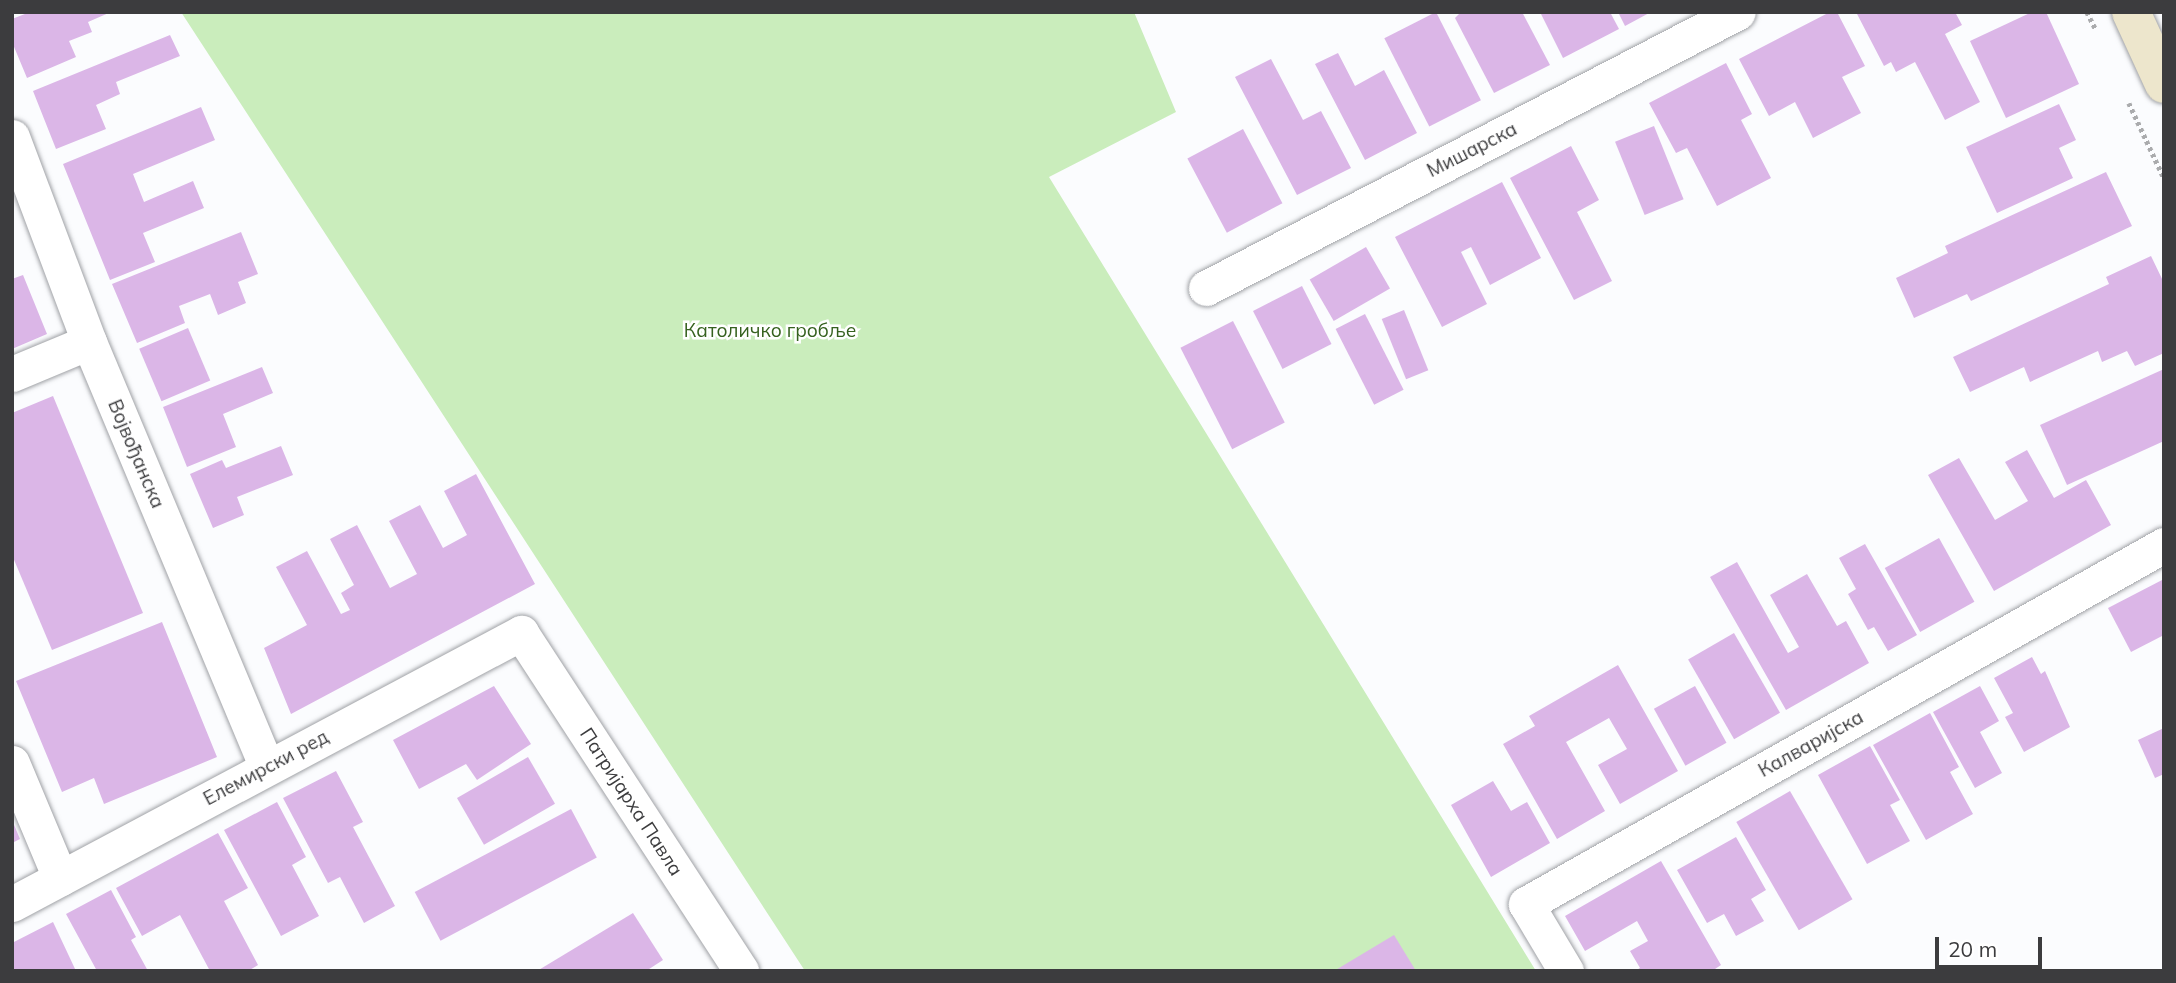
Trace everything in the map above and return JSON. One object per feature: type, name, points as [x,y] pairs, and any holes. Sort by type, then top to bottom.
[{"type":"main road","points":[[2131,12],[2164,84]]},
{"type":"street","name":"Мишарска","points":[[1206,288],[1738,12]]},
{"type":"street","name":"Војвођанска","points":[[12,137],[89,342],[267,767]]},
{"type":"street","points":[[12,374],[89,342]]},
{"type":"street","name":"Калваријска","points":[[1566,971],[1526,904],[2164,545]]},
{"type":"street","name":"Елемирски ред","points":[[12,904],[521,633]]},
{"type":"street","name":"Патријарха Павла","points":[[521,633],[741,971]]},
{"type":"street","points":[[12,763],[60,878]]},
{"type":"green space","name":"Католичко гробље","points":[[181,12],[1134,12],[1176,112],[1049,177],[1536,971],[805,971]]},
{"type":"building","points":[[30,12],[111,12],[88,22],[92,32],[69,41],[76,57],[27,78],[12,42],[12,19]]},
{"type":"building","points":[[1436,12],[1481,100],[1429,127],[1384,38]]},
{"type":"building","points":[[1461,12],[1522,12],[1550,65],[1494,93],[1455,18]]},
{"type":"building","points":[[1540,12],[1610,12],[1619,29],[1563,58]]},
{"type":"building","points":[[1618,12],[1651,12],[1625,26]]},
{"type":"building","points":[[1830,12],[1837,12],[1865,66],[1842,77],[1861,113],[1813,138],[1795,102],[1769,116],[1739,59]]},
{"type":"building","points":[[1856,12],[1955,12],[1962,25],[1945,34],[1980,102],[1945,120],[1915,62],[1896,72],[1891,62],[1884,66]]},
{"type":"building","points":[[2032,12],[2046,12],[2079,84],[2006,118],[1970,41]]},
{"type":"building","points":[[170,35],[180,56],[116,82],[120,94],[96,105],[106,129],[56,149],[33,91]]},
{"type":"building","points":[[1338,53],[1355,86],[1384,70],[1417,133],[1365,160],[1315,64]]},
{"type":"building","points":[[1271,59],[1303,120],[1321,111],[1351,168],[1297,195],[1235,77]]},
{"type":"building","points":[[1726,63],[1752,114],[1741,120],[1771,178],[1717,206],[1687,148],[1676,153],[1649,103]]},
{"type":"building","points":[[2059,104],[2076,140],[2059,148],[2073,178],[1997,213],[1966,147]]},
{"type":"building","points":[[201,107],[215,140],[133,174],[144,202],[193,181],[204,208],[143,233],[155,262],[110,280],[63,164]]},
{"type":"building","points":[[1654,126],[1684,199],[1645,215],[1615,142]]},
{"type":"building","points":[[1243,129],[1282,203],[1227,233],[1187,159]]},
{"type":"building","points":[[1571,146],[1599,200],[1577,212],[1612,281],[1574,300],[1510,178]]},
{"type":"building","points":[[2106,172],[2132,226],[1971,301],[1967,294],[1914,318],[1896,278],[1948,253],[1945,246]]},
{"type":"building","points":[[1502,182],[1541,258],[1490,285],[1471,247],[1461,252],[1487,304],[1442,327],[1395,237]]},
{"type":"building","points":[[241,232],[258,274],[238,282],[246,303],[218,315],[210,294],[179,306],[185,323],[137,343],[112,284]]},
{"type":"building","points":[[1366,247],[1390,289],[1334,321],[1310,280]]},
{"type":"building","points":[[2151,256],[2164,283],[2164,353],[2135,366],[2127,351],[2102,362],[2098,351],[2030,382],[2024,367],[1970,392],[1953,357],[2109,284],[2106,277]]},
{"type":"building","points":[[23,275],[47,334],[12,349],[12,279]]},
{"type":"building","points":[[1302,286],[1332,344],[1283,369],[1253,311]]},
{"type":"building","points":[[1404,310],[1428,370],[1406,379],[1382,319]]},
{"type":"building","points":[[1365,314],[1404,390],[1374,405],[1336,329]]},
{"type":"building","points":[[1233,321],[1285,423],[1232,449],[1180,348]]},
{"type":"building","points":[[188,328],[210,380],[161,401],[139,349]]},
{"type":"building","points":[[262,367],[273,393],[223,414],[236,447],[187,467],[163,407]]},
{"type":"building","points":[[2164,369],[2164,441],[2067,485],[2040,425]]},
{"type":"building","points":[[53,396],[143,613],[52,650],[12,555],[12,413]]},
{"type":"building","points":[[281,446],[293,475],[237,497],[244,515],[213,528],[190,474],[222,460],[226,468]]},
{"type":"building","points":[[2027,450],[2054,498],[2086,480],[2111,525],[1994,591],[1928,475],[1959,458],[1995,520],[2028,501],[2005,462]]},
{"type":"building","points":[[476,474],[535,584],[291,714],[264,648],[307,625],[276,567],[307,551],[341,614],[350,610],[341,593],[354,585],[330,539],[357,525],[390,588],[417,574],[389,521],[420,505],[443,548],[467,535],[444,491]]},
{"type":"building","points":[[1939,538],[1974,602],[1920,632],[1885,568]]},
{"type":"building","points":[[1865,544],[1917,635],[1888,651],[1874,627],[1868,630],[1848,594],[1856,589],[1839,558]]},
{"type":"building","points":[[1737,562],[1788,653],[1799,647],[1770,595],[1807,574],[1837,626],[1846,621],[1869,663],[1786,710],[1710,577]]},
{"type":"building","points":[[2164,579],[2164,635],[2131,652],[2108,608]]},
{"type":"building","points":[[162,622],[217,757],[104,804],[94,778],[62,792],[16,681]]},
{"type":"building","points":[[1734,633],[1780,713],[1734,739],[1688,660]]},
{"type":"building","points":[[2032,657],[2041,674],[2045,671],[2070,727],[2024,752],[2005,717],[2013,713],[1994,678]]},
{"type":"building","points":[[1618,665],[1678,771],[1620,804],[1598,765],[1627,749],[1609,718],[1566,742],[1605,811],[1557,839],[1503,744],[1535,726],[1529,716]]},
{"type":"building","points":[[494,686],[531,744],[477,780],[466,764],[419,789],[393,740]]},
{"type":"building","points":[[1695,686],[1727,743],[1685,766],[1654,709]]},
{"type":"building","points":[[1980,686],[1999,721],[1980,732],[2002,773],[1975,788],[1933,712]]},
{"type":"building","points":[[1930,713],[1959,767],[1950,772],[1973,814],[1926,840],[1873,745]]},
{"type":"building","points":[[2164,728],[2164,774],[2155,778],[2138,740]]},
{"type":"building","points":[[1870,746],[1900,800],[1890,805],[1910,841],[1867,864],[1818,775]]},
{"type":"building","points":[[528,757],[555,804],[484,845],[457,798]]},
{"type":"building","points":[[336,771],[363,822],[353,827],[395,906],[364,923],[340,877],[328,883],[283,798]]},
{"type":"building","points":[[1493,781],[1511,811],[1527,802],[1550,843],[1491,877],[1451,805]]},
{"type":"building","points":[[1790,791],[1852,899],[1799,930],[1736,822]]},
{"type":"building","points":[[277,802],[306,857],[292,865],[319,916],[281,936],[224,830]]},
{"type":"building","points":[[571,809],[597,858],[441,941],[415,892]]},
{"type":"building","points":[[12,820],[20,839],[12,843]]},
{"type":"building","points":[[218,833],[248,888],[224,901],[258,965],[248,971],[210,971],[180,915],[142,936],[116,888]]},
{"type":"building","points":[[1736,837],[1766,890],[1751,899],[1764,921],[1736,936],[1724,914],[1707,923],[1677,870]]},
{"type":"building","points":[[1661,861],[1721,965],[1712,971],[1635,971],[1640,968],[1630,951],[1648,941],[1637,921],[1585,951],[1565,916]]},
{"type":"building","points":[[111,890],[136,937],[131,940],[148,971],[97,971],[66,914]]},
{"type":"building","points":[[633,913],[663,960],[646,971],[537,971]]},
{"type":"building","points":[[53,922],[76,971],[12,971],[12,943]]},
{"type":"building","points":[[1394,935],[1416,971],[1334,971]]}]
